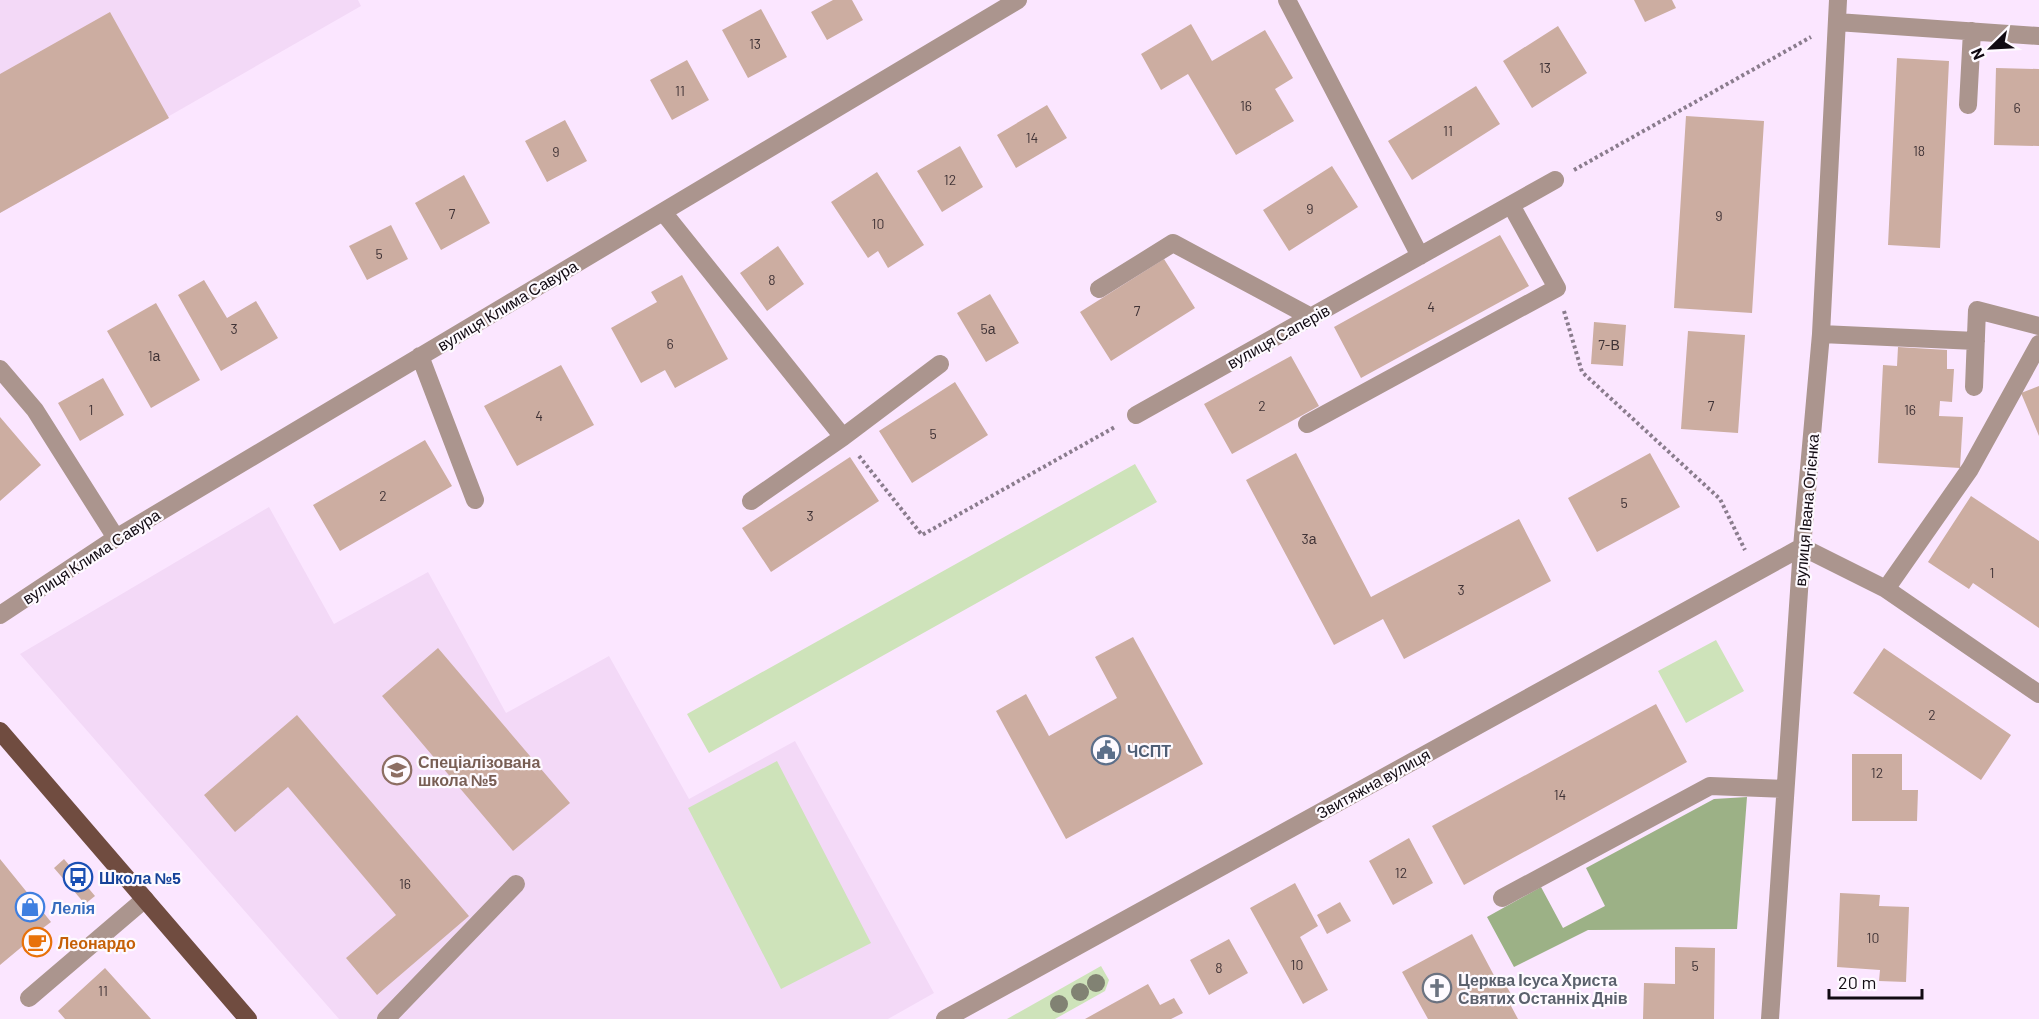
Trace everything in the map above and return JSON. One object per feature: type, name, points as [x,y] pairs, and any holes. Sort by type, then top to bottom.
[{"type":"main road","points":[[0,731],[248,1019]]},
{"type":"street","name":"вулиця Клима Савура","points":[[0,615],[116,538],[1018,0]]},
{"type":"street","points":[[1287,0],[1420,256]]},
{"type":"street","name":"вулиця Івана Огієнка","points":[[1770,1019],[1802,547],[1821,334],[1838,0]]},
{"type":"street","points":[[1837,22],[2039,36]]},
{"type":"street","points":[[1968,105],[1972,31]]},
{"type":"street","name":"вулиця Саперів","points":[[1136,415],[1555,180]]},
{"type":"street","points":[[1307,424],[1557,288],[1511,205]]},
{"type":"street","points":[[663,212],[843,437]]},
{"type":"street","points":[[1099,289],[1173,243],[1311,317]]},
{"type":"street","points":[[1974,387],[1977,310],[2039,326]]},
{"type":"street","points":[[1821,334],[1976,341]]},
{"type":"street","points":[[1886,589],[1970,469],[2039,344]]},
{"type":"street","points":[[420,356],[475,500]]},
{"type":"street","points":[[751,501],[843,437],[940,364]]},
{"type":"street","points":[[0,369],[35,410],[116,538]]},
{"type":"street","points":[[1802,547],[1886,589],[2039,694]]},
{"type":"street","name":"Звитяжна вулиця","points":[[945,1019],[1802,547]]},
{"type":"street","points":[[1502,898],[1710,786],[1784,789]]},
{"type":"street","points":[[386,1019],[516,884]]},
{"type":"street","points":[[29,998],[144,898]]},
{"type":"path","points":[[1555,180],[1837,22]]},
{"type":"path","points":[[1557,288],[1582,372],[1720,499],[1756,572]]},
{"type":"path","points":[[843,437],[922,535],[1136,415]]},
{"type":"shaded area","points":[[0,0],[358,0],[361,6],[0,213]]},
{"type":"shaded area","name":"Спеціалізована школа №5","points":[[269,507],[334,624],[428,572],[506,713],[609,656],[689,799],[795,741],[934,993],[888,1019],[339,1019],[20,654]]},
{"type":"green space","points":[[1135,464],[1157,502],[709,753],[687,714]]},
{"type":"green space","points":[[1716,640],[1744,691],[1686,723],[1658,671]]},
{"type":"green space","points":[[777,761],[871,943],[781,989],[688,808]]},
{"type":"green space","points":[[1747,797],[1737,929],[1588,930],[1514,967],[1487,917],[1541,887],[1563,928],[1605,906],[1586,868],[1714,799]]},
{"type":"green space","points":[[1101,966],[1109,980],[1105,991],[1055,1019],[1007,1019]]},
{"type":"building","points":[[833,0],[852,0],[863,20],[827,40],[811,12]]},
{"type":"building","points":[[1634,0],[1672,0],[1676,8],[1645,22]]},
{"type":"building","points":[[761,9],[787,57],[748,78],[722,30]]},
{"type":"building","points":[[110,12],[169,118],[0,213],[0,74]]},
{"type":"building","points":[[1191,24],[1212,61],[1265,30],[1293,78],[1275,89],[1294,121],[1236,155],[1188,74],[1161,90],[1141,54]]},
{"type":"building","points":[[1558,26],[1587,73],[1532,108],[1503,61]]},
{"type":"building","points":[[1897,58],[1949,61],[1940,248],[1888,245]]},
{"type":"building","points":[[687,60],[709,100],[672,120],[650,80]]},
{"type":"building","points":[[1996,68],[2039,69],[2039,146],[1994,145]]},
{"type":"building","points":[[1476,86],[1500,124],[1412,180],[1388,141]]},
{"type":"building","points":[[1047,105],[1067,138],[1016,168],[997,135]]},
{"type":"building","points":[[1686,116],[1764,121],[1752,313],[1674,308]]},
{"type":"building","points":[[565,120],[587,161],[547,182],[525,141]]},
{"type":"building","points":[[960,146],[983,187],[942,212],[917,171]]},
{"type":"building","points":[[1332,166],[1358,207],[1289,251],[1263,210]]},
{"type":"building","points":[[877,172],[924,245],[888,268],[878,251],[868,258],[831,202]]},
{"type":"building","points":[[464,175],[490,223],[441,250],[415,203]]},
{"type":"building","points":[[391,225],[408,259],[367,280],[349,246]]},
{"type":"building","points":[[1500,235],[1529,286],[1361,378],[1334,327]]},
{"type":"building","points":[[778,246],[804,284],[767,311],[740,273]]},
{"type":"building","points":[[1164,259],[1195,308],[1111,361],[1080,312]]},
{"type":"building","points":[[682,275],[728,359],[675,388],[665,370],[641,383],[611,328],[657,302],[651,292]]},
{"type":"building","points":[[204,280],[227,318],[256,301],[278,338],[221,371],[178,295]]},
{"type":"building","points":[[990,294],[1019,343],[986,362],[957,313]]},
{"type":"building","points":[[156,303],[200,380],[151,408],[107,331]]},
{"type":"building","points":[[1594,322],[1626,325],[1623,366],[1591,364]]},
{"type":"building","points":[[1688,331],[1745,335],[1738,433],[1681,429]]},
{"type":"building","points":[[1898,347],[1947,350],[1947,369],[1954,369],[1952,402],[1940,401],[1939,416],[1963,417],[1960,468],[1878,463],[1883,365],[1897,366]]},
{"type":"building","points":[[1291,356],[1319,406],[1232,454],[1204,404]]},
{"type":"building","points":[[561,365],[594,425],[517,466],[484,406]]},
{"type":"building","points":[[103,378],[124,415],[80,441],[58,403]]},
{"type":"building","points":[[955,382],[988,435],[912,483],[879,431]]},
{"type":"building","points":[[2039,386],[2039,436],[2021,393]]},
{"type":"building","points":[[0,417],[41,465],[0,501]]},
{"type":"building","points":[[425,440],[452,486],[340,551],[313,505]]},
{"type":"building","points":[[1296,453],[1371,597],[1519,519],[1551,581],[1404,659],[1383,619],[1334,645],[1246,480]]},
{"type":"building","points":[[1650,453],[1680,507],[1597,552],[1568,498]]},
{"type":"building","points":[[850,457],[879,501],[771,572],[742,528]]},
{"type":"building","points":[[1971,496],[2039,541],[2039,628],[1973,583],[1969,589],[1928,562]]},
{"type":"building","name":"ЧСПТ","points":[[1133,637],[1203,764],[1066,839],[996,711],[1026,694],[1049,736],[1117,698],[1095,657]]},
{"type":"building","points":[[438,648],[570,803],[513,851],[382,696]]},
{"type":"building","points":[[1884,648],[2011,735],[1981,780],[1853,693]]},
{"type":"building","points":[[1656,704],[1687,762],[1464,885],[1432,826]]},
{"type":"building","points":[[297,715],[469,916],[377,995],[346,958],[396,915],[288,787],[235,832],[204,795]]},
{"type":"building","points":[[1852,754],[1902,754],[1902,790],[1918,790],[1917,821],[1852,821]]},
{"type":"building","points":[[1409,838],[1433,883],[1393,905],[1369,861]]},
{"type":"building","points":[[0,859],[51,922],[43,928],[52,938],[32,955],[24,945],[0,965]]},
{"type":"building","points":[[64,859],[95,896],[85,904],[54,868]]},
{"type":"building","points":[[1295,883],[1318,926],[1300,937],[1328,990],[1303,1004],[1250,908]]},
{"type":"building","points":[[1840,893],[1880,895],[1879,906],[1909,907],[1906,982],[1879,981],[1880,970],[1837,967]]},
{"type":"building","points":[[1340,902],[1351,921],[1327,934],[1317,915]]},
{"type":"building","points":[[1472,934],[1498,983],[1503,980],[1516,1003],[1511,1006],[1518,1019],[1428,1019],[1402,972]]},
{"type":"building","points":[[1229,939],[1248,973],[1209,995],[1190,960]]},
{"type":"building","points":[[1675,947],[1715,948],[1714,1019],[1643,1019],[1644,983],[1675,984]]},
{"type":"building","points":[[105,968],[151,1019],[65,1019],[58,1011]]},
{"type":"building","points":[[1148,984],[1160,1005],[1174,998],[1183,1013],[1171,1019],[1085,1019]]},
{"type":"place","name":"ЧСПТ","points":[[1106,750]]},
{"type":"place","name":"Спеціалізована школа №5","points":[[397,770]]},
{"type":"place","name":"Школа №5","points":[[78,877]]},
{"type":"place","name":"Лелія","points":[[30,907]]},
{"type":"place","name":"Леонардо","points":[[37,942]]},
{"type":"place","name":"Церква Ісуса Христа Святих Останніх Днів","points":[[1437,988]]}]
